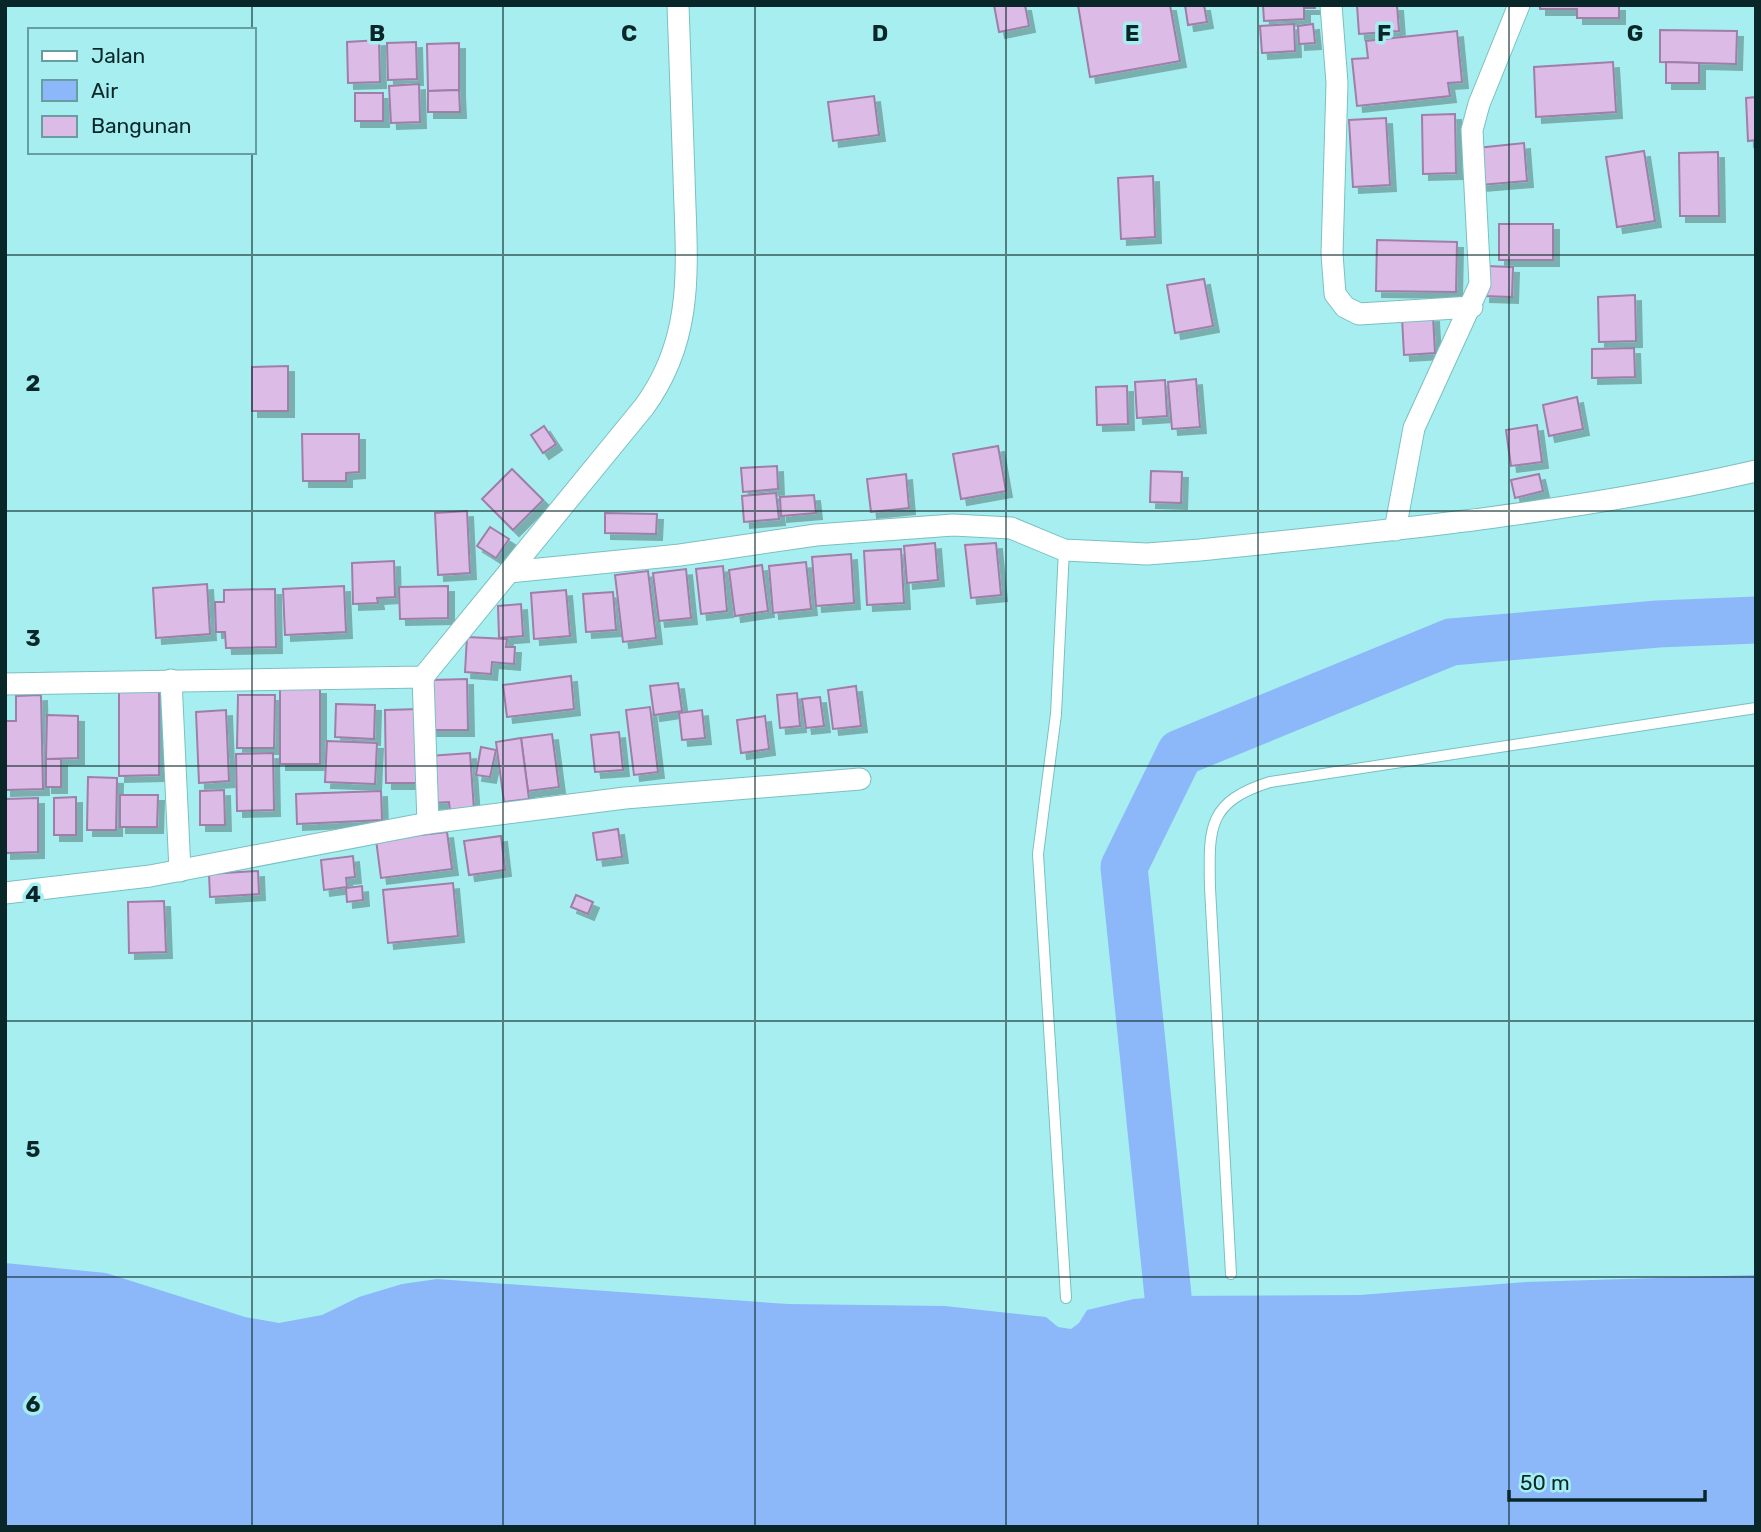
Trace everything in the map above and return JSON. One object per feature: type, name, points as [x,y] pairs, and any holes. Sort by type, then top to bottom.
[{"type":"street","points":[[428,823],[424,677],[661,384],[677,343],[687,294],[678,5]]},
{"type":"street","points":[[1331,5],[1337,83],[1332,254],[1335,294],[1345,307],[1359,314],[1472,307]]},
{"type":"street","points":[[1395,530],[1414,428],[1472,307],[1480,284],[1472,130],[1474,117],[1519,5]]},
{"type":"street","points":[[509,572],[680,555],[816,535],[953,525],[1011,528],[1063,550],[1147,554],[1395,530],[1692,485],[1756,471]]},
{"type":"street","points":[[5,684],[424,677]]},
{"type":"street","points":[[171,680],[180,871]]},
{"type":"street","points":[[5,894],[108,883],[180,871],[428,823],[625,798],[860,779]]},
{"type":"lane","points":[[1063,550],[1056,714],[1038,854],[1066,1298]]},
{"type":"lane","points":[[1231,1274],[1210,888],[1212,831],[1223,807],[1243,791],[1270,782],[1756,708]]},
{"type":"water","points":[[5,1263],[106,1273],[245,1317],[279,1323],[322,1315],[359,1297],[402,1284],[437,1279],[788,1304],[945,1306],[1046,1317],[1058,1327],[1071,1329],[1079,1323],[1087,1310],[1134,1299],[1168,1296],[1360,1295],[1526,1282],[1756,1275],[1756,1527],[5,1527]]},
{"type":"building","points":[[994,5],[1025,5],[1029,26],[999,32]]},
{"type":"building","points":[[1078,5],[1170,5],[1180,61],[1090,77]]},
{"type":"building","points":[[1185,5],[1204,5],[1207,22],[1188,25]]},
{"type":"building","points":[[1263,5],[1315,5],[1315,8],[1304,8],[1304,19],[1264,21]]},
{"type":"building","points":[[1357,5],[1397,5],[1399,31],[1359,34]]},
{"type":"building","points":[[1540,5],[1619,5],[1619,18],[1577,18],[1577,9],[1540,9]]},
{"type":"building","points":[[1294,24],[1295,51],[1262,53],[1260,26]]},
{"type":"building","points":[[1313,24],[1315,43],[1299,44],[1298,26]]},
{"type":"building","points":[[1660,30],[1737,31],[1736,64],[1660,62]]},
{"type":"building","points":[[1457,31],[1462,82],[1448,83],[1450,96],[1357,106],[1352,59],[1368,58],[1366,41]]},
{"type":"building","points":[[379,40],[380,82],[348,83],[347,42]]},
{"type":"building","points":[[416,42],[417,79],[388,80],[387,43]]},
{"type":"building","points":[[459,43],[459,90],[428,91],[427,44]]},
{"type":"building","points":[[1613,62],[1616,112],[1536,117],[1534,67]]},
{"type":"building","points":[[1666,62],[1699,63],[1699,83],[1666,83]]},
{"type":"building","points":[[419,84],[420,122],[391,123],[389,86]]},
{"type":"building","points":[[459,90],[460,112],[428,112],[428,91]]},
{"type":"building","points":[[355,93],[383,93],[383,121],[355,121]]},
{"type":"building","points":[[874,96],[879,135],[833,141],[828,102]]},
{"type":"building","points":[[1756,97],[1756,140],[1748,141],[1746,98]]},
{"type":"building","points":[[1455,114],[1456,173],[1423,174],[1422,115]]},
{"type":"building","points":[[1386,118],[1390,185],[1353,187],[1349,120]]},
{"type":"building","points":[[1524,143],[1527,181],[1480,185],[1477,148]]},
{"type":"building","points":[[1644,151],[1655,221],[1617,227],[1606,157]]},
{"type":"building","points":[[1718,152],[1719,216],[1680,216],[1679,153]]},
{"type":"building","points":[[1153,176],[1155,237],[1121,239],[1118,178]]},
{"type":"building","points":[[1499,224],[1553,224],[1553,260],[1499,260]]},
{"type":"building","points":[[1377,240],[1457,242],[1456,292],[1376,291]]},
{"type":"building","points":[[1485,266],[1513,267],[1512,297],[1484,296]]},
{"type":"building","points":[[1204,279],[1213,326],[1175,333],[1167,285]]},
{"type":"building","points":[[1635,295],[1636,341],[1599,342],[1598,297]]},
{"type":"building","points":[[1433,316],[1435,353],[1404,355],[1402,318]]},
{"type":"building","points":[[1634,348],[1635,377],[1592,378],[1592,349]]},
{"type":"building","points":[[288,366],[288,411],[252,411],[252,367]]},
{"type":"building","points":[[1196,379],[1200,427],[1172,429],[1168,382]]},
{"type":"building","points":[[1165,380],[1167,416],[1137,418],[1135,382]]},
{"type":"building","points":[[1127,386],[1128,424],[1097,425],[1096,387]]},
{"type":"building","points":[[1577,397],[1583,429],[1549,436],[1543,405]]},
{"type":"building","points":[[1537,425],[1542,462],[1511,466],[1506,430]]},
{"type":"building","points":[[544,426],[556,444],[543,453],[531,435]]},
{"type":"building","points":[[302,434],[359,434],[359,472],[346,473],[346,481],[303,481]]},
{"type":"building","points":[[998,446],[1006,491],[961,499],[953,454]]},
{"type":"building","points":[[777,466],[778,489],[743,492],[741,468]]},
{"type":"building","points":[[512,469],[543,500],[513,530],[482,499]]},
{"type":"building","points":[[1151,471],[1182,472],[1181,503],[1150,502]]},
{"type":"building","points":[[906,474],[909,508],[871,512],[867,479]]},
{"type":"building","points":[[1539,474],[1543,491],[1515,498],[1511,480]]},
{"type":"building","points":[[776,493],[779,519],[744,522],[742,496]]},
{"type":"building","points":[[814,495],[816,513],[781,516],[780,497]]},
{"type":"building","points":[[467,511],[470,573],[438,575],[435,513]]},
{"type":"building","points":[[605,513],[657,514],[656,534],[605,533]]},
{"type":"building","points":[[490,527],[509,539],[496,558],[477,546]]},
{"type":"building","points":[[935,543],[938,580],[907,583],[904,546]]},
{"type":"building","points":[[996,543],[1001,595],[971,598],[965,545]]},
{"type":"building","points":[[901,549],[904,603],[867,605],[864,551]]},
{"type":"building","points":[[851,554],[854,603],[816,606],[812,557]]},
{"type":"building","points":[[394,561],[395,597],[377,598],[378,603],[353,604],[352,563]]},
{"type":"building","points":[[806,562],[811,609],[773,613],[769,566]]},
{"type":"building","points":[[762,565],[768,611],[735,616],[729,570]]},
{"type":"building","points":[[723,566],[727,611],[701,614],[696,569]]},
{"type":"building","points":[[686,569],[691,618],[659,621],[653,573]]},
{"type":"building","points":[[648,571],[656,638],[623,642],[615,575]]},
{"type":"building","points":[[207,584],[210,634],[156,638],[153,588]]},
{"type":"building","points":[[344,586],[346,632],[285,635],[283,589]]},
{"type":"building","points":[[448,586],[448,618],[400,619],[399,587]]},
{"type":"building","points":[[275,589],[276,647],[226,648],[225,632],[216,632],[215,602],[224,602],[224,590]]},
{"type":"building","points":[[566,590],[570,636],[534,639],[531,593]]},
{"type":"building","points":[[613,592],[616,630],[586,632],[583,594]]},
{"type":"building","points":[[521,604],[523,636],[499,638],[498,606]]},
{"type":"building","points":[[467,637],[507,639],[506,647],[515,647],[514,664],[492,662],[491,674],[465,672]]},
{"type":"building","points":[[571,676],[574,709],[507,717],[503,685]]},
{"type":"building","points":[[467,679],[468,730],[431,730],[431,680]]},
{"type":"building","points":[[678,683],[682,711],[654,715],[650,686]]},
{"type":"building","points":[[856,686],[861,726],[833,729],[828,690]]},
{"type":"building","points":[[280,688],[320,688],[320,764],[280,764]]},
{"type":"building","points":[[119,690],[159,690],[159,775],[119,776]]},
{"type":"building","points":[[797,693],[800,726],[780,728],[777,695]]},
{"type":"building","points":[[41,695],[43,789],[5,790],[5,721],[16,721],[16,696]]},
{"type":"building","points":[[238,695],[275,695],[274,748],[237,748]]},
{"type":"building","points":[[820,697],[824,726],[806,728],[802,699]]},
{"type":"building","points":[[336,704],[375,705],[374,739],[335,737]]},
{"type":"building","points":[[650,707],[658,772],[634,775],[626,710]]},
{"type":"building","points":[[420,709],[421,783],[386,783],[385,710]]},
{"type":"building","points":[[226,710],[229,781],[199,783],[196,712]]},
{"type":"building","points":[[702,710],[705,738],[682,740],[679,713]]},
{"type":"building","points":[[47,715],[78,716],[78,758],[46,759]]},
{"type":"building","points":[[765,716],[769,749],[741,753],[737,720]]},
{"type":"building","points":[[619,732],[623,770],[595,772],[591,735]]},
{"type":"building","points":[[552,734],[559,787],[528,791],[521,738]]},
{"type":"building","points":[[521,738],[529,799],[504,802],[496,742]]},
{"type":"building","points":[[327,741],[377,743],[375,784],[325,782]]},
{"type":"building","points":[[481,747],[496,750],[490,777],[476,775]]},
{"type":"building","points":[[273,753],[274,810],[237,811],[236,754]]},
{"type":"building","points":[[470,753],[474,810],[450,811],[449,802],[432,803],[429,756]]},
{"type":"building","points":[[46,759],[61,759],[61,787],[46,787]]},
{"type":"building","points":[[88,777],[117,778],[116,830],[87,830]]},
{"type":"building","points":[[224,790],[225,825],[200,825],[200,791]]},
{"type":"building","points":[[381,791],[382,820],[297,824],[296,794]]},
{"type":"building","points":[[120,795],[158,795],[157,827],[120,827]]},
{"type":"building","points":[[76,797],[76,835],[54,835],[54,798]]},
{"type":"building","points":[[38,798],[38,852],[5,853],[5,799]]},
{"type":"building","points":[[618,829],[622,857],[597,860],[593,833]]},
{"type":"building","points":[[447,832],[452,869],[381,878],[376,840]]},
{"type":"building","points":[[501,836],[505,870],[469,875],[464,841]]},
{"type":"building","points":[[353,856],[355,877],[346,878],[347,887],[324,890],[321,860]]},
{"type":"building","points":[[258,871],[259,894],[210,897],[209,874]]},
{"type":"building","points":[[453,883],[458,936],[388,943],[383,890]]},
{"type":"building","points":[[362,886],[363,900],[347,902],[346,888]]},
{"type":"building","points":[[576,895],[593,902],[588,914],[571,907]]},
{"type":"building","points":[[164,901],[166,952],[129,953],[128,902]]},
{"type":"waterway","points":[[1168,1296],[1124,867],[1180,753],[1451,642],[1658,624],[1756,620]]}]
